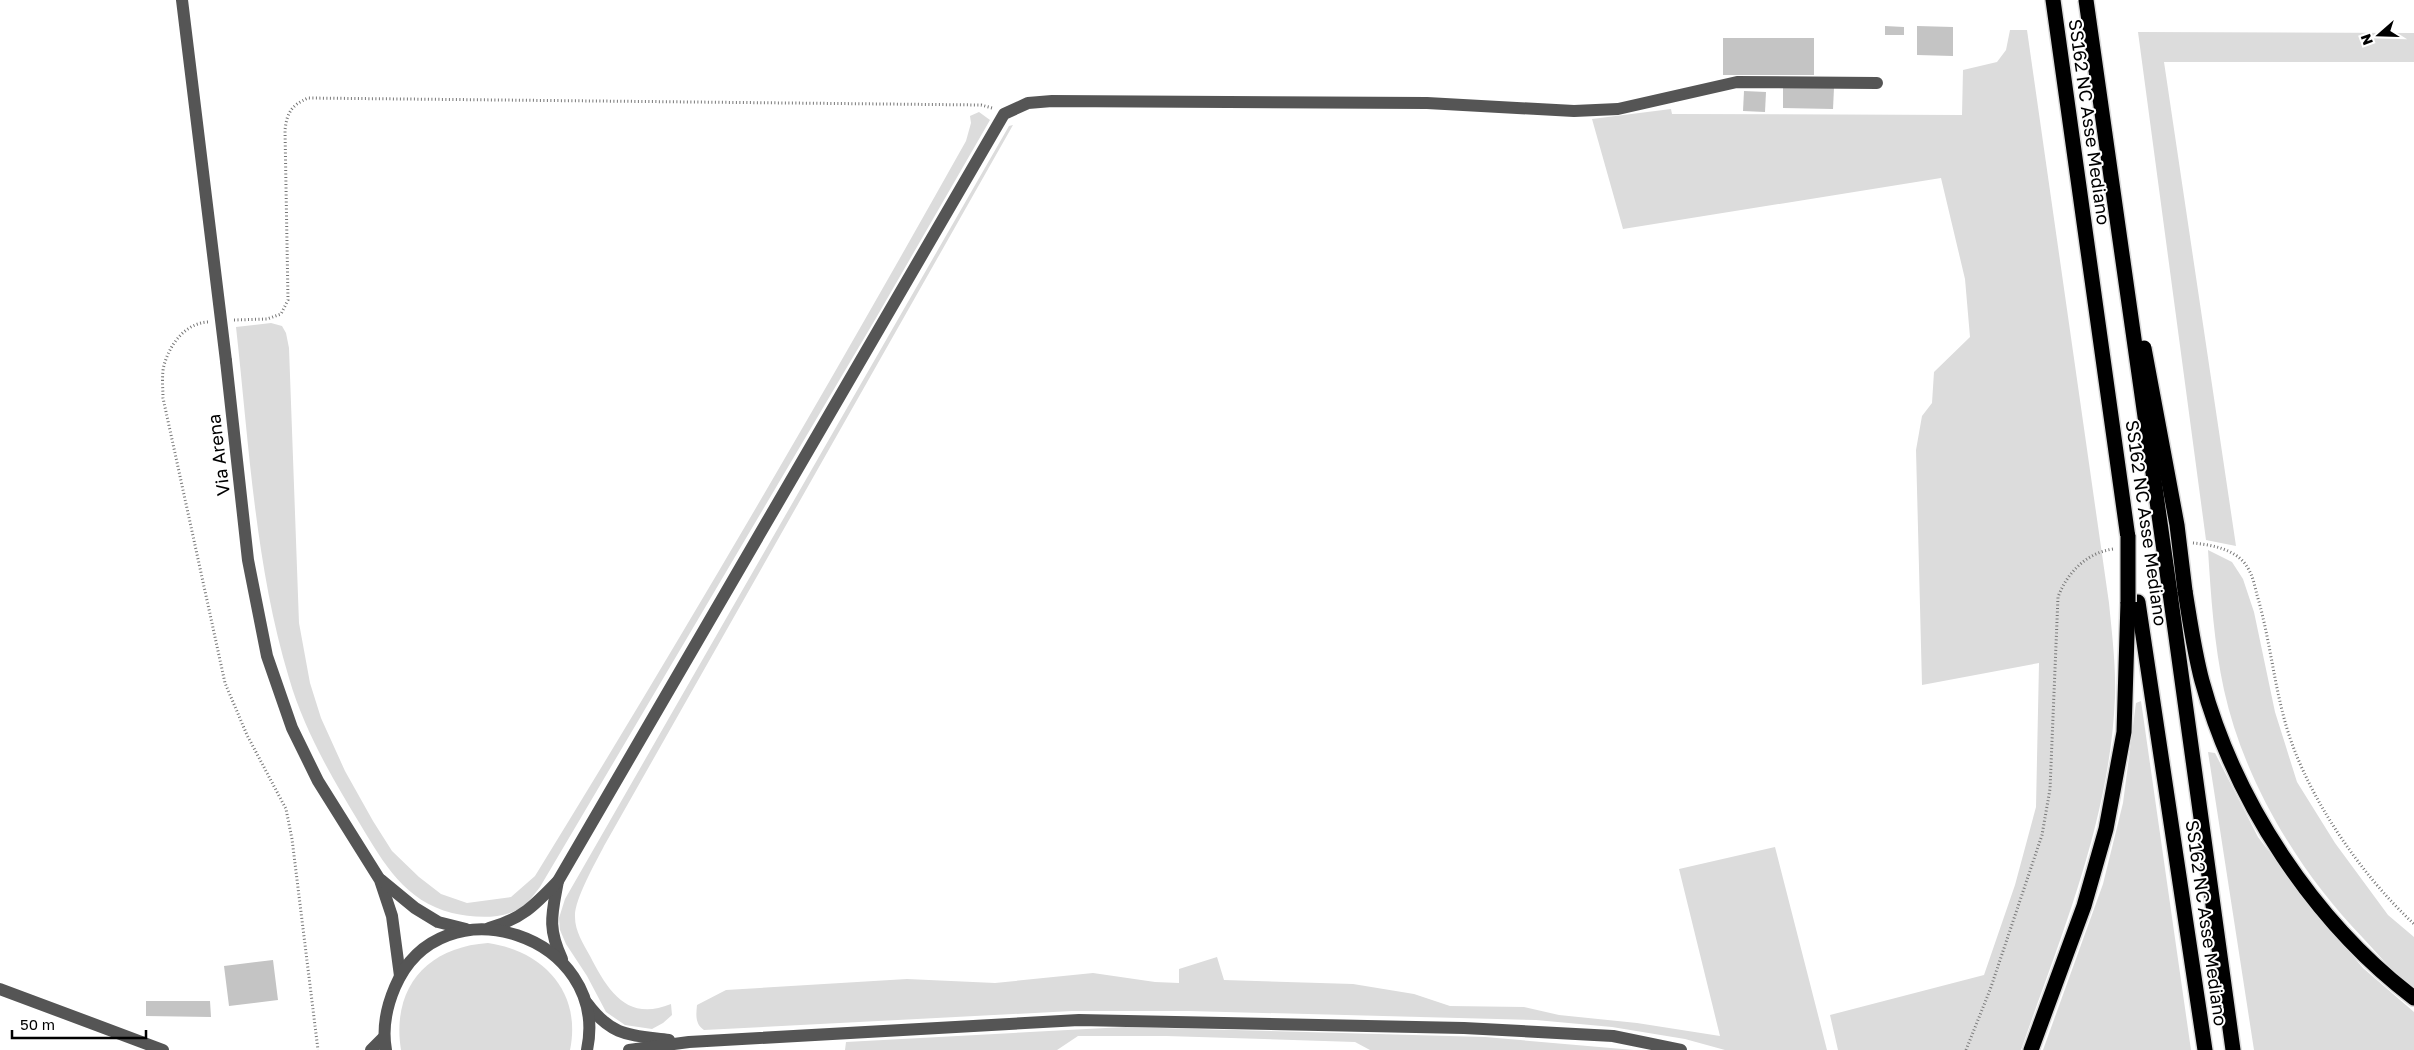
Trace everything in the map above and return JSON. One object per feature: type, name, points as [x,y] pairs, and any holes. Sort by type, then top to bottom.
[{"type":"highway","name":"SS162 NC Asse Mediano","points":[[2053,0],[2128,537],[2133,602],[2206,1050]]},
{"type":"highway","name":"SS162 NC Asse Mediano","points":[[2086,0],[2233,1050]]},
{"type":"highway","points":[[2122,255],[2150,374],[2177,525],[2194,646],[2202,682],[2223,742],[2250,803],[2286,862],[2333,920],[2384,975],[2414,998]]},
{"type":"highway","points":[[2031,1050],[2084,906],[2106,829],[2124,732],[2133,602]]},
{"type":"street","name":"Via Arena","points":[[182,0],[248,560],[267,656],[292,728],[318,781],[380,880],[392,916],[400,976]]},
{"type":"street","points":[[371,1050],[385,1044],[387,1005],[400,976],[410,962],[430,946],[452,934],[508,923],[527,912],[558,882],[1004,114],[1028,103],[1052,101],[1427,103],[1574,111],[1618,109],[1737,82],[1877,83]]},
{"type":"street","name":"Via Arena","points":[[380,880],[415,908],[438,922],[469,930]]},
{"type":"street","points":[[558,882],[551,924],[554,942],[585,1001],[600,1021],[625,1034],[689,1042]]},
{"type":"street","points":[[489,928],[510,931],[530,938],[548,949],[564,964]]},
{"type":"street","points":[[0,989],[163,1050]]},
{"type":"street","points":[[585,1001],[589,1024],[588,1050]]},
{"type":"street","points":[[629,1050],[689,1042],[1079,1020],[1464,1028],[1613,1036],[1681,1050]]},
{"type":"path","points":[[229,320],[267,319],[281,314],[288,300],[285,130],[289,111],[295,104],[308,98],[981,106],[997,109],[1004,114]]},
{"type":"path","points":[[211,321],[193,325],[176,339],[164,363],[164,398],[225,683],[247,735],[286,809],[292,839],[318,1050]]},
{"type":"shaded area","points":[[2010,30],[2027,30],[2109,603],[2115,697],[2111,743],[2104,788],[2081,876],[2021,1050],[1838,1050],[1830,1015],[1984,975],[2015,885],[2036,807],[2039,663],[1922,685],[1916,450],[1922,416],[1932,403],[1934,372],[1970,337],[1965,279],[1941,178],[1623,229],[1592,119],[1671,109],[1672,114],[1962,115],[1963,70],[1997,62],[2006,50]]},
{"type":"shaded area","points":[[2138,32],[2414,33],[2414,62],[2164,62],[2236,546],[2206,540]]},
{"type":"shaded area","points":[[979,112],[990,120],[876,318],[540,887],[522,907],[506,914],[488,917],[452,913],[421,900],[397,879],[369,839],[320,753],[295,697],[277,635],[268,592],[255,504],[236,327],[271,323],[282,326],[286,333],[289,348],[299,623],[310,683],[321,718],[345,771],[392,851],[419,877],[441,894],[467,903],[511,897],[535,876],[591,785],[808,419],[966,141],[971,123],[970,116]]},
{"type":"shaded area","points":[[1013,125],[604,846],[582,891],[576,910],[576,927],[582,942],[604,981],[621,1000],[631,1006],[642,1009],[656,1009],[671,1004],[672,1015],[652,1029],[625,1025],[606,1012],[587,976],[566,944],[560,930],[559,918],[565,899],[1009,126]]},
{"type":"shaded area","points":[[2208,550],[2232,562],[2243,579],[2254,612],[2275,712],[2297,782],[2335,843],[2388,915],[2414,937],[2414,989],[2400,978],[2381,958],[2339,912],[2317,884],[2296,855],[2260,791],[2245,758],[2224,690],[2215,637]]},
{"type":"shaded area","points":[[2141,701],[2191,1050],[2043,1050],[2103,884],[2123,803],[2136,703]]},
{"type":"shaded area","points":[[2208,752],[2215,753],[2258,837],[2314,910],[2363,968],[2414,1012],[2414,1050],[2254,1050]]},
{"type":"shaded area","points":[[1775,847],[1827,1050],[1725,1050],[1685,1039],[1612,1027],[1536,1020],[1189,1011],[1072,1011],[704,1030],[699,1025],[697,1019],[697,1005],[726,990],[907,979],[995,983],[1093,973],[1155,982],[1179,983],[1179,969],[1217,957],[1224,980],[1353,984],[1414,994],[1450,1006],[1524,1007],[1559,1015],[1637,1023],[1720,1036],[1679,869]]},
{"type":"shaded area","points":[[488,943],[526,955],[541,965],[554,978],[564,993],[570,1010],[572,1029],[570,1050],[401,1050],[399,1028],[402,1008],[408,990],[418,975],[431,962],[447,953],[466,946]]},
{"type":"shaded area","points":[[1124,1027],[1485,1037],[1634,1050],[1370,1050],[1355,1042],[1166,1036],[1078,1036],[1057,1050],[845,1050],[846,1042]]},
{"type":"building","points":[[1885,26],[1904,27],[1904,35],[1885,35]]},
{"type":"building","points":[[1917,26],[1953,27],[1953,56],[1917,55]]},
{"type":"building","points":[[1723,38],[1814,38],[1814,75],[1723,75]]},
{"type":"building","points":[[1783,86],[1834,88],[1833,109],[1783,108]]},
{"type":"building","points":[[1744,91],[1766,92],[1765,112],[1743,111]]},
{"type":"building","points":[[273,960],[278,1000],[229,1006],[224,966]]},
{"type":"building","points":[[146,1001],[210,1001],[211,1017],[146,1016]]}]
